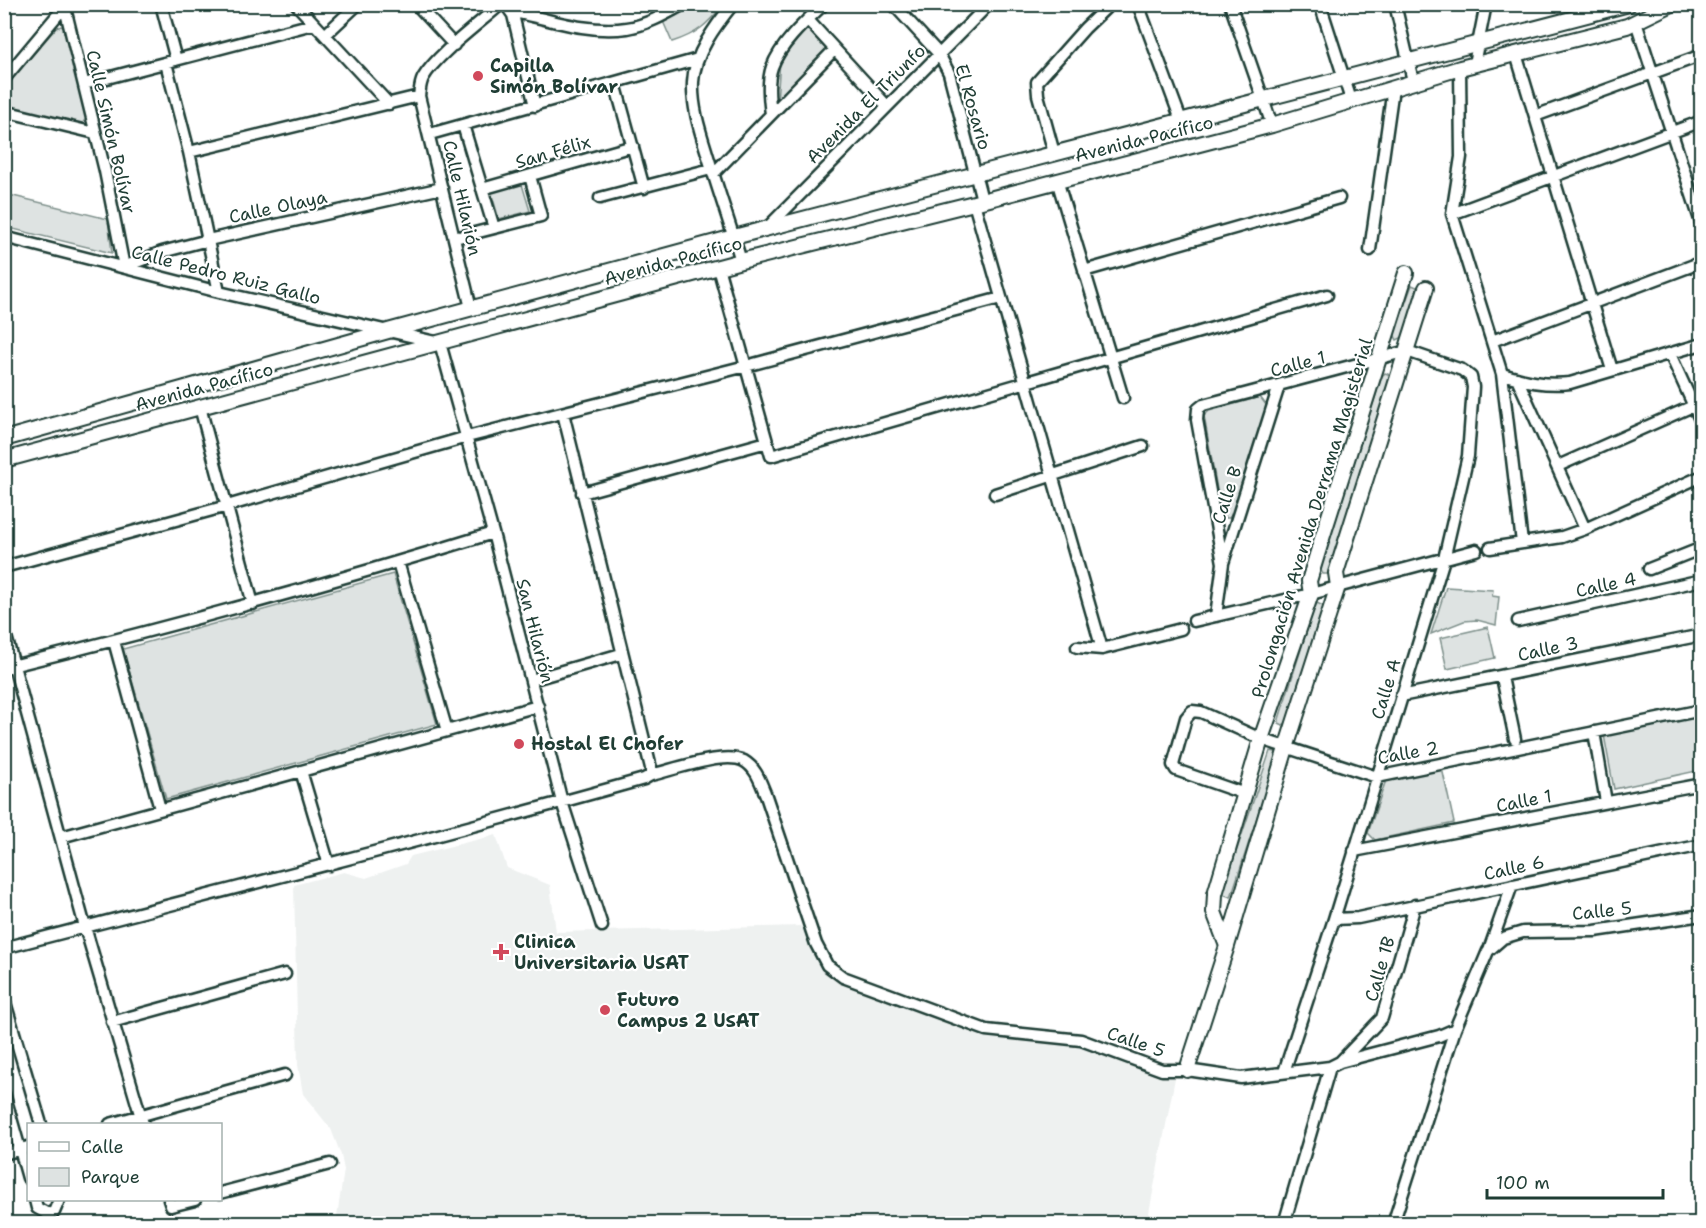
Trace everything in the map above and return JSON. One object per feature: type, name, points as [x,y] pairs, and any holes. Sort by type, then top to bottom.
[{"type":"street","points":[[161,4],[219,292]]},
{"type":"street","points":[[296,4],[389,104]]},
{"type":"street","points":[[325,35],[358,4]]},
{"type":"street","points":[[416,4],[454,45]]},
{"type":"street","points":[[505,7],[576,25],[613,29],[629,28],[684,4]]},
{"type":"street","points":[[733,4],[698,59],[693,80],[694,104],[712,172],[741,261]]},
{"type":"street","points":[[771,114],[769,100],[772,68],[779,54],[824,4]]},
{"type":"street","name":"El Rosario","points":[[893,4],[939,54],[949,73],[975,174],[978,201],[1001,298],[1102,649]]},
{"type":"street","points":[[1054,153],[1038,95],[1037,82],[1085,28],[1110,4]]},
{"type":"street","points":[[1138,4],[1181,120]]},
{"type":"street","points":[[1230,4],[1272,125]]},
{"type":"street","points":[[1320,4],[1351,100]]},
{"type":"street","points":[[1395,4],[1413,81]]},
{"type":"street","points":[[1474,64],[1486,4]]},
{"type":"street","name":"Avenida Pacífico","points":[[4,439],[767,228],[1629,4]]},
{"type":"street","points":[[4,79],[64,5]]},
{"type":"street","name":"Calle Simón Bolívar","points":[[64,5],[84,84],[124,267]]},
{"type":"street","name":"Avenida El Triunfo","points":[[767,228],[989,5]]},
{"type":"street","name":"Avenida Pacífico","points":[[4,460],[718,267],[1272,125],[1413,81],[1627,26],[1666,6]]},
{"type":"street","points":[[189,152],[419,96],[423,79],[454,45],[505,7]]},
{"type":"street","points":[[505,7],[535,106]]},
{"type":"street","points":[[808,20],[886,106]]},
{"type":"street","points":[[1636,22],[1701,226]]},
{"type":"street","points":[[84,84],[313,24]]},
{"type":"street","points":[[600,198],[712,172],[834,50]]},
{"type":"street","points":[[1516,54],[1612,370]]},
{"type":"street","points":[[1535,116],[1701,55]]},
{"type":"street","points":[[430,134],[698,59]]},
{"type":"street","points":[[1460,68],[1461,157],[1452,214],[1502,374],[1522,543]]},
{"type":"street","points":[[615,83],[644,188]]},
{"type":"street","points":[[1370,250],[1393,88]]},
{"type":"street","name":"Calle Hilarión","points":[[419,96],[471,308]]},
{"type":"street","points":[[4,111],[95,133]]},
{"type":"street","points":[[1452,214],[1701,121]]},
{"type":"street","points":[[463,125],[494,228]]},
{"type":"street","name":"San Félix","points":[[482,189],[633,146]]},
{"type":"street","points":[[455,238],[541,216],[530,176]]},
{"type":"street","points":[[1057,180],[1123,398]]},
{"type":"street","name":"Calle Olaya","points":[[124,267],[162,252],[208,240],[442,188]]},
{"type":"street","points":[[1084,271],[1339,198]]},
{"type":"street","name":"Calle Pedro Ruiz Gallo","points":[[4,237],[219,292],[440,343]]},
{"type":"street","points":[[1492,341],[1701,262]]},
{"type":"street","points":[[718,267],[771,456],[1327,295]]},
{"type":"street","name":"Prolongación Avenida Derrama Magisterial","points":[[1227,946],[1215,912],[1215,894],[1261,740],[1311,594],[1310,581],[1324,532],[1406,273]]},
{"type":"street","points":[[1187,1070],[1338,585],[1336,573],[1426,288]]},
{"type":"street","points":[[4,567],[467,437],[1001,298]]},
{"type":"street","name":"San Hilarión","points":[[440,343],[493,533],[562,802],[602,926]]},
{"type":"street","points":[[1502,374],[1552,385],[1570,383],[1701,344]]},
{"type":"street","name":"Calle 1","points":[[1223,563],[1197,420],[1198,409],[1203,405],[1407,351]]},
{"type":"street","name":"Calle A","points":[[1284,1072],[1334,919],[1444,559],[1468,456],[1473,387],[1471,377],[1462,370],[1407,351]]},
{"type":"street","points":[[1670,354],[1697,404],[1701,424]]},
{"type":"street","points":[[1517,378],[1585,529]]},
{"type":"street","name":"Calle B","points":[[1216,616],[1223,563],[1279,386]]},
{"type":"street","points":[[1558,466],[1697,404]]},
{"type":"street","points":[[200,407],[253,604]]},
{"type":"street","points":[[563,413],[651,775]]},
{"type":"street","points":[[582,493],[767,442]]},
{"type":"street","points":[[995,494],[1143,446]]},
{"type":"street","points":[[1490,548],[1562,537],[1585,529],[1701,476]]},
{"type":"street","points":[[10,667],[253,604],[493,533]]},
{"type":"street","points":[[1649,570],[1701,548]]},
{"type":"street","points":[[1194,621],[1311,594],[1476,550]]},
{"type":"street","points":[[398,562],[447,731]]},
{"type":"street","name":"Calle 4","points":[[1518,621],[1701,580]]},
{"type":"street","points":[[4,628],[10,667],[142,1120]]},
{"type":"street","points":[[1077,647],[1102,649],[1181,629]]},
{"type":"street","name":"Calle 3","points":[[1401,696],[1701,634]]},
{"type":"street","points":[[114,641],[160,809]]},
{"type":"street","points":[[531,680],[621,654]]},
{"type":"street","points":[[1503,682],[1515,739]]},
{"type":"street","points":[[61,837],[538,706]]},
{"type":"street","name":"Calle 2","points":[[1245,794],[1176,770],[1173,765],[1186,718],[1192,711],[1201,712],[1261,740],[1377,777],[1701,710]]},
{"type":"street","points":[[1594,732],[1606,802]]},
{"type":"street","name":"Calle 5","points":[[4,948],[329,865],[562,802],[651,775],[724,757],[744,761],[757,773],[816,944],[827,965],[843,977],[986,1030],[1081,1040],[1162,1070],[1187,1070],[1241,1078],[1335,1065],[1429,1039],[1455,1029]]},
{"type":"street","points":[[301,771],[329,865]]},
{"type":"street","name":"Calle 1","points":[[1354,852],[1701,784]]},
{"type":"street","name":"Calle 6","points":[[1334,919],[1358,918],[1701,845]]},
{"type":"street","points":[[1393,1224],[1455,1029],[1488,951],[1512,885]]},
{"type":"street","name":"Calle 1B","points":[[1335,1065],[1382,1018],[1415,905]]},
{"type":"street","name":"Calle 5","points":[[1488,951],[1503,938],[1523,932],[1595,931],[1701,915]]},
{"type":"street","points":[[112,1022],[285,974]]},
{"type":"street","points":[[4,999],[40,1123]]},
{"type":"street","points":[[1284,1224],[1335,1065]]},
{"type":"street","points":[[123,1123],[142,1120],[285,1076]]},
{"type":"street","points":[[4,1093],[24,1149],[27,1171]]},
{"type":"street","points":[[4,1154],[24,1149]]},
{"type":"street","points":[[222,1192],[330,1164]]},
{"type":"street","points":[[35,1201],[37,1208],[52,1218],[59,1201]]},
{"type":"street","points":[[169,1201],[171,1206],[191,1201]]},
{"type":"shaded area","name":"Futuro Campus 2 USAT","points":[[496,835],[507,868],[550,885],[556,932],[801,926],[821,966],[838,982],[989,1038],[1077,1045],[1175,1078],[1147,1223],[336,1223],[344,1170],[341,1155],[331,1129],[303,1094],[298,1065],[294,885],[344,872],[366,878],[406,864],[411,856]]},
{"type":"green space","points":[[694,5],[723,5],[701,28],[672,42],[662,19]]},
{"type":"green space","points":[[809,25],[830,49],[777,102],[780,60]]},
{"type":"green space","points":[[61,26],[67,30],[87,117],[82,124],[5,105],[5,87],[56,28]]},
{"type":"green space","points":[[521,181],[530,211],[499,219],[492,190]]},
{"type":"green space","points":[[5,194],[108,219],[112,253],[5,227]]},
{"type":"green space","points":[[1412,285],[1419,288],[1403,337],[1397,340],[1394,334]]},
{"type":"green space","points":[[1385,373],[1390,378],[1329,574],[1323,574],[1320,569],[1382,376]]},
{"type":"green space","points":[[1260,397],[1267,406],[1233,513],[1226,518],[1221,512],[1204,416],[1209,411]]},
{"type":"green space","points":[[393,574],[437,724],[166,799],[123,649]]},
{"type":"green space","points":[[1446,587],[1493,590],[1492,596],[1499,597],[1496,625],[1477,620],[1464,621],[1431,634]]},
{"type":"green space","points":[[1317,603],[1323,606],[1323,610],[1287,722],[1283,725],[1279,723],[1279,719]]},
{"type":"green space","points":[[1488,627],[1495,658],[1447,669],[1440,638]]},
{"type":"green space","points":[[1693,715],[1701,756],[1701,770],[1614,789],[1604,735]]},
{"type":"green space","points":[[1270,751],[1276,752],[1277,756],[1231,897],[1222,894]]},
{"type":"green space","points":[[1442,768],[1454,823],[1375,840],[1368,833],[1385,783],[1390,779]]},
{"type":"place","name":"Capilla Simón Bolívar","points":[[478,76]]},
{"type":"place","name":"Hostal El Chofer","points":[[519,744]]},
{"type":"place","name":"Clinica Universitaria USAT","points":[[501,952]]},
{"type":"place","name":"Futuro Campus 2 USAT","points":[[605,1010]]}]
